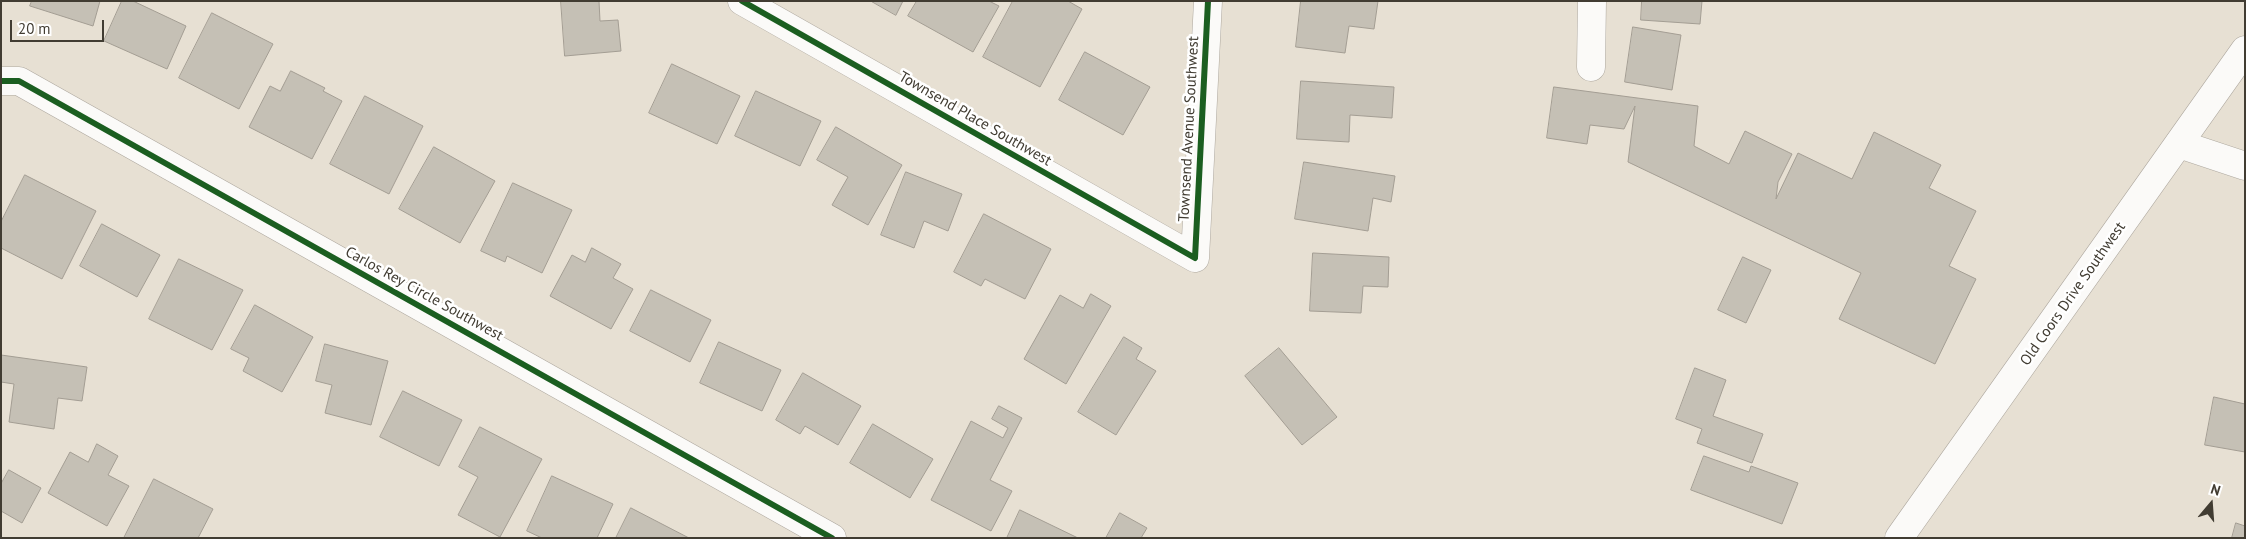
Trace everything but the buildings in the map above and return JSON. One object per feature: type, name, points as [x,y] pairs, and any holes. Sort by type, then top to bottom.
[{"type":"street","name":"Townsend Place Southwest","points":[[742,1],[1195,258]]},
{"type":"street","name":"Townsend Avenue Southwest","points":[[1195,258],[1208,1]]},
{"type":"street","points":[[1591,67],[1592,1]]},
{"type":"street","name":"Old Coors Drive Southwest","points":[[1899,538],[2245,50]]},
{"type":"street","name":"Carlos Rey Circle Southwest","points":[[1,81],[19,81],[832,538]]},
{"type":"street","points":[[2180,144],[2245,166]]},
{"type":"cycle path","points":[[742,1],[1195,258],[1208,1]]},
{"type":"cycle path","points":[[1,81],[19,81],[832,538]]}]
